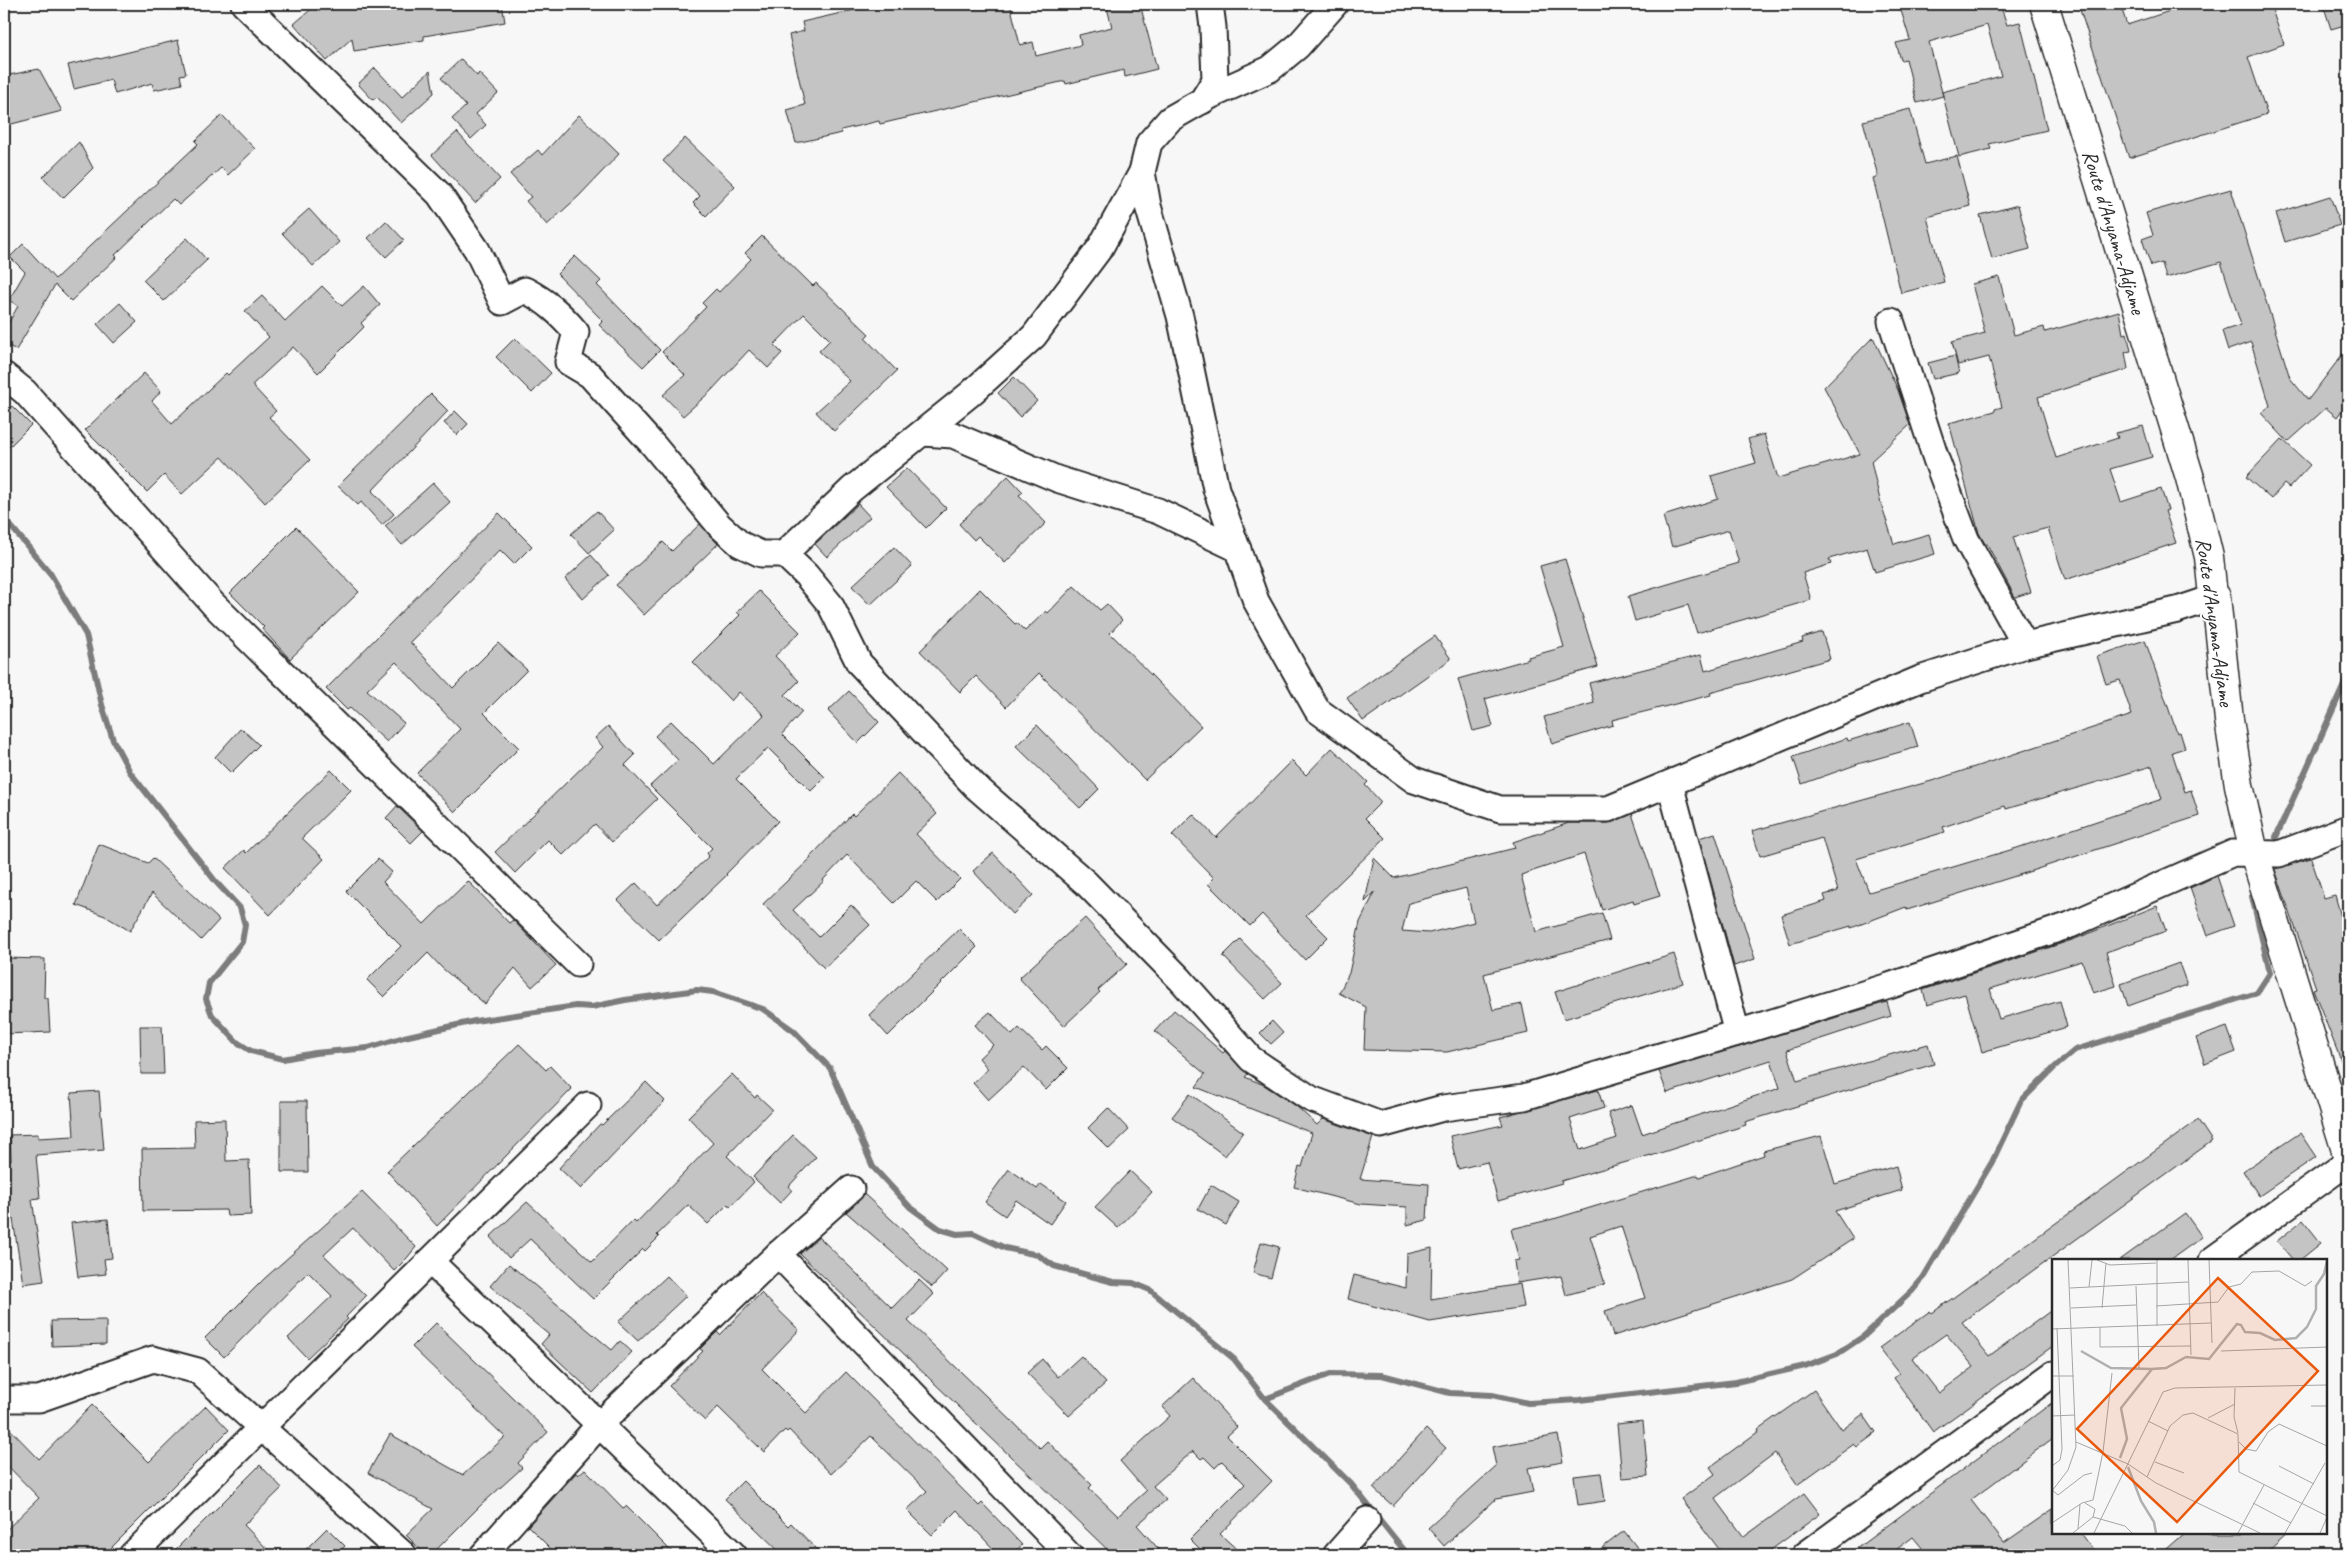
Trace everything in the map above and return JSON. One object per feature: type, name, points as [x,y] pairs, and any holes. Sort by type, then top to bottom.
[{"type":"street","points":[[244,4],[439,194],[477,250],[502,302],[525,290],[546,301],[562,315],[576,332],[568,362],[590,375],[654,446],[719,525],[740,544],[761,554],[784,554],[852,490],[924,433],[1034,336],[1100,248],[1142,172],[1148,143],[1170,119],[1202,101],[1270,69],[1298,46],[1336,4]]},
{"type":"street","points":[[1202,101],[1215,80],[1210,4]]},
{"type":"street","name":"Route d'Anyama-Adjame","points":[[2044,4],[2190,478],[2209,557],[2214,596],[2216,597],[2229,720],[2239,785],[2254,854],[2348,1157]]},
{"type":"street","points":[[1142,172],[1148,206],[1180,316],[1216,489],[1256,601],[1317,710],[1414,780],[1500,809],[1608,809],[1920,679],[2025,645],[2177,610],[2216,597]]},
{"type":"street","points":[[1892,321],[1936,459],[1966,539],[2025,645]]},
{"type":"street","points":[[4,375],[25,392],[214,604],[578,964]]},
{"type":"street","points":[[924,433],[953,435],[1058,479],[1158,511],[1238,549]]},
{"type":"street","points":[[784,554],[806,575],[830,604],[859,663],[975,786],[1086,883],[1180,979],[1251,1059],[1311,1098],[1381,1125],[1443,1108],[1524,1097],[1737,1033],[1889,986],[2070,925],[2232,853],[2279,854],[2348,828]]},
{"type":"street","points":[[1670,784],[1737,1033]]},
{"type":"street","points":[[132,1555],[588,1105]]},
{"type":"street","points":[[2213,1259],[2348,1157]]},
{"type":"street","points":[[484,1555],[599,1425],[778,1254],[851,1189]]},
{"type":"street","points":[[778,1254],[1069,1555]]},
{"type":"street","points":[[430,1261],[734,1555]]},
{"type":"street","points":[[4,1399],[39,1399],[153,1359],[198,1371],[404,1555]]},
{"type":"street","points":[[1805,1555],[2052,1375]]},
{"type":"street","points":[[1336,1555],[1367,1520]]},
{"type":"building","points":[[317,4],[502,4],[505,22],[424,36],[424,40],[354,51],[352,38],[327,61],[294,24]]},
{"type":"building","points":[[858,4],[1010,4],[1020,45],[1033,42],[1036,56],[1081,45],[1079,35],[1112,27],[1106,4],[1140,4],[1157,69],[1125,77],[1124,70],[1066,84],[1065,81],[880,124],[879,121],[841,130],[842,133],[796,143],[787,110],[805,105],[789,35],[804,31],[802,22],[859,9]]},
{"type":"building","points":[[1899,4],[2000,4],[2007,25],[2020,22],[2047,130],[1989,144],[1991,149],[1959,157],[1942,92],[2001,76],[1987,25],[1929,42],[1943,96],[1917,103],[1906,59],[1901,60],[1896,43],[1910,40]]},
{"type":"building","points":[[2078,4],[2120,4],[2127,25],[2176,9],[2174,4],[2270,4],[2284,44],[2248,57],[2267,114],[2129,158]]},
{"type":"building","points":[[2323,4],[2348,4],[2348,24],[2331,29]]},
{"type":"building","points":[[178,40],[186,74],[180,75],[182,84],[154,90],[152,83],[115,94],[111,80],[74,89],[68,65]]},
{"type":"building","points":[[461,59],[477,76],[479,73],[498,93],[476,114],[486,125],[471,139],[452,119],[466,106],[441,78]]},
{"type":"building","points":[[375,68],[402,97],[430,71],[434,93],[401,123],[377,97],[373,100],[358,84]]},
{"type":"building","points":[[39,69],[62,111],[4,126],[4,76]]},
{"type":"building","points":[[1910,109],[1925,164],[1957,156],[1970,206],[1927,217],[1944,282],[1901,293],[1873,178],[1878,176],[1863,121]]},
{"type":"building","points":[[222,115],[255,149],[228,175],[221,168],[179,205],[173,199],[71,301],[55,285],[16,350],[4,343],[4,331],[18,306],[9,300],[25,272],[10,257],[23,244],[55,279],[198,144],[195,141]]},
{"type":"building","points":[[579,115],[619,154],[579,196],[547,225],[526,201],[531,197],[510,174],[538,150],[542,155]]},
{"type":"building","points":[[457,132],[500,179],[475,203],[432,155]]},
{"type":"building","points":[[685,138],[735,186],[706,216],[693,203],[700,196],[663,161]]},
{"type":"building","points":[[79,142],[93,168],[63,198],[43,177]]},
{"type":"building","points":[[2231,189],[2290,378],[2308,400],[2348,347],[2348,402],[2337,417],[2326,408],[2288,442],[2261,413],[2270,406],[2251,342],[2228,350],[2222,331],[2241,325],[2221,262],[2166,278],[2162,263],[2151,266],[2142,239],[2153,235],[2146,213]]},
{"type":"building","points":[[2330,196],[2340,225],[2285,242],[2276,213]]},
{"type":"building","points":[[2018,205],[2030,249],[1992,259],[1980,215]]},
{"type":"building","points":[[309,209],[339,242],[313,266],[282,233]]},
{"type":"building","points":[[386,221],[404,240],[386,257],[368,238]]},
{"type":"building","points":[[762,236],[813,286],[816,283],[869,334],[865,338],[897,371],[834,431],[816,412],[850,381],[819,351],[830,340],[804,314],[774,345],[782,353],[768,368],[749,350],[711,391],[683,416],[663,395],[685,375],[662,352],[706,307],[702,303],[716,289],[719,292],[751,259],[745,253]]},
{"type":"building","points":[[187,238],[207,260],[164,301],[143,280]]},
{"type":"building","points":[[575,256],[601,281],[597,285],[660,350],[643,367],[599,325],[603,321],[557,274]]},
{"type":"building","points":[[1999,277],[2014,335],[2044,327],[2045,332],[2119,311],[2123,334],[2127,333],[2131,351],[2125,352],[2128,369],[2038,397],[2056,458],[2118,438],[2116,433],[2143,426],[2152,457],[2110,469],[2121,502],[2161,489],[2168,510],[2165,511],[2176,543],[2065,580],[2048,528],[2013,537],[2031,592],[2015,597],[1987,544],[1985,544],[1979,533],[1949,423],[1995,411],[1995,409],[2002,407],[1989,357],[1958,365],[1952,342],[1985,333],[1972,284]]},
{"type":"building","points":[[322,286],[342,306],[364,286],[380,305],[361,323],[364,327],[318,373],[293,347],[252,385],[276,411],[269,417],[310,460],[265,503],[222,457],[182,494],[164,475],[147,492],[85,430],[144,373],[161,391],[152,401],[172,424],[226,373],[228,375],[269,337],[245,311],[262,296],[285,321]]},
{"type":"building","points":[[120,303],[137,322],[114,343],[97,324]]},
{"type":"building","points":[[1873,337],[1898,390],[1910,425],[1871,461],[1880,500],[1894,544],[1929,534],[1935,554],[1875,572],[1867,548],[1829,559],[1831,564],[1803,573],[1811,600],[1697,633],[1688,605],[1635,621],[1628,596],[1739,563],[1729,530],[1672,547],[1663,516],[1718,499],[1711,476],[1756,463],[1748,439],[1764,434],[1778,478],[1860,454],[1824,387]]},
{"type":"building","points":[[515,338],[551,373],[532,393],[496,357]]},
{"type":"building","points":[[1955,356],[1959,373],[1933,379],[1928,363]]},
{"type":"building","points":[[1014,377],[1037,401],[1020,417],[998,393]]},
{"type":"building","points":[[431,394],[448,411],[372,491],[394,514],[382,525],[361,502],[358,505],[338,486]]},
{"type":"building","points":[[12,406],[31,425],[4,452],[4,414]]},
{"type":"building","points":[[455,411],[468,424],[457,435],[444,423]]},
{"type":"building","points":[[2282,439],[2310,465],[2289,488],[2284,484],[2271,499],[2246,477]]},
{"type":"building","points":[[907,468],[946,508],[926,528],[886,487]]},
{"type":"building","points":[[1008,476],[1023,492],[1019,495],[1046,523],[1005,563],[978,536],[974,540],[959,524]]},
{"type":"building","points":[[433,483],[450,502],[402,545],[385,526]]},
{"type":"building","points":[[858,504],[870,517],[827,557],[815,544]]},
{"type":"building","points":[[597,511],[614,530],[589,553],[571,534]]},
{"type":"building","points":[[499,513],[532,546],[514,564],[500,550],[410,642],[453,688],[498,643],[527,670],[484,713],[519,748],[455,812],[417,773],[460,729],[396,662],[367,690],[404,723],[387,742],[350,708],[347,710],[326,689]]},
{"type":"building","points":[[700,524],[718,544],[644,615],[616,585],[663,542],[672,551]]},
{"type":"building","points":[[296,527],[359,592],[290,659],[262,629],[264,627],[230,593]]},
{"type":"building","points":[[894,547],[912,566],[870,605],[852,586]]},
{"type":"building","points":[[591,555],[609,575],[583,599],[565,579]]},
{"type":"building","points":[[1565,559],[1598,667],[1485,699],[1493,726],[1473,731],[1458,679],[1564,647],[1540,566]]},
{"type":"building","points":[[1074,586],[1100,610],[1107,604],[1122,620],[1110,633],[1201,726],[1145,780],[1039,673],[1006,707],[976,676],[960,692],[920,651],[980,589],[1015,624],[1017,623],[1025,631],[1046,611],[1048,613]]},
{"type":"building","points":[[759,591],[800,632],[775,656],[799,681],[785,695],[802,712],[782,734],[825,777],[811,791],[768,748],[736,779],[778,821],[727,875],[659,940],[618,900],[636,883],[657,905],[709,856],[707,853],[712,848],[650,786],[678,760],[655,736],[671,721],[714,764],[764,715],[739,692],[731,701],[693,662],[740,615],[737,612]]},
{"type":"building","points":[[1822,632],[1830,659],[1710,693],[1711,695],[1612,720],[1613,725],[1552,744],[1544,717],[1594,703],[1589,683],[1701,655],[1705,671],[1803,642],[1802,638]]},
{"type":"building","points":[[1435,636],[1451,659],[1363,721],[1347,698]]},
{"type":"building","points":[[2145,640],[2177,733],[2180,732],[2185,748],[2172,752],[2185,792],[2191,790],[2199,816],[1907,910],[1906,907],[1851,928],[1851,926],[1790,944],[1781,915],[1826,901],[1824,895],[1838,891],[1822,838],[1760,856],[1752,831],[1935,780],[2132,715],[2120,680],[2106,684],[2097,656]],"holes":[[[2152,766],[2162,799],[2017,848],[1869,892],[1856,859],[1945,832],[1943,827],[2005,806],[2006,809]]]},
{"type":"building","points":[[849,691],[879,722],[858,743],[828,711]]},
{"type":"building","points":[[1910,722],[1918,747],[1861,763],[1802,784],[1793,757],[1847,738],[1848,741]]},
{"type":"building","points":[[1037,725],[1099,789],[1080,808],[1016,746]]},
{"type":"building","points":[[608,726],[635,755],[625,765],[657,799],[612,842],[595,824],[563,855],[548,840],[515,873],[495,852],[603,747],[595,738]]},
{"type":"building","points":[[241,728],[259,745],[231,773],[215,757]]},
{"type":"building","points":[[1332,748],[1368,782],[1365,785],[1381,802],[1365,818],[1385,838],[1306,915],[1328,937],[1305,960],[1262,914],[1250,926],[1208,884],[1214,878],[1172,835],[1193,814],[1216,838],[1292,761],[1306,775]]},
{"type":"building","points":[[331,770],[351,790],[302,838],[324,859],[270,915],[225,868],[244,850],[246,853]]},
{"type":"building","points":[[898,773],[937,814],[916,834],[960,879],[937,902],[916,881],[894,903],[847,855],[824,881],[793,910],[819,937],[851,905],[870,925],[824,968],[763,904],[811,858],[852,814],[854,816]]},
{"type":"building","points":[[397,806],[423,831],[411,843],[386,818]]},
{"type":"building","points":[[1632,814],[1660,896],[1634,904],[1633,900],[1602,910],[1584,854],[1521,875],[1536,932],[1602,913],[1610,940],[1484,974],[1493,1010],[1522,1004],[1528,1033],[1447,1052],[1364,1050],[1366,1007],[1339,993],[1349,973],[1360,922],[1375,892],[1365,902],[1374,858],[1394,878],[1515,848],[1513,842],[1569,823],[1608,823]],"holes":[[[1466,888],[1474,922],[1429,933],[1402,931],[1409,903]]]},
{"type":"building","points":[[1715,833],[1755,959],[1734,966],[1699,838]]},
{"type":"building","points":[[99,844],[148,863],[153,858],[219,920],[201,940],[152,893],[130,931],[105,916],[76,905]]},
{"type":"building","points":[[993,853],[1033,895],[1013,914],[973,871]]},
{"type":"building","points":[[2311,858],[2324,898],[2335,895],[2348,943],[2348,971],[2342,973],[2348,991],[2347,1076],[2313,989],[2316,988],[2275,869]]},
{"type":"building","points":[[378,859],[392,872],[383,882],[424,924],[468,881],[509,923],[513,920],[556,965],[532,987],[515,968],[485,1004],[442,968],[428,953],[384,997],[367,980],[401,946],[346,891]]},
{"type":"building","points":[[2217,876],[2234,926],[2207,936],[2190,888]]},
{"type":"building","points":[[2157,906],[2166,931],[2106,952],[2116,986],[2093,993],[2082,961],[1990,989],[1999,1019],[2060,1001],[2067,1027],[1982,1052],[1965,994],[1927,1005],[1923,990],[2075,939]]},
{"type":"building","points":[[1085,918],[1127,964],[1098,990],[1100,992],[1064,1026],[1019,978]]},
{"type":"building","points":[[959,929],[977,947],[888,1036],[869,1015]]},
{"type":"building","points":[[1240,939],[1282,983],[1265,999],[1223,956]]},
{"type":"building","points":[[1674,954],[1683,983],[1564,1019],[1555,992]]},
{"type":"building","points":[[4,958],[45,959],[44,998],[48,998],[50,1032],[5,1034]]},
{"type":"building","points":[[2179,963],[2187,985],[2128,1006],[2121,984]]},
{"type":"building","points":[[1887,1002],[1891,1016],[1787,1050],[1797,1081],[1928,1044],[1934,1064],[1745,1122],[1746,1125],[1651,1156],[1498,1201],[1487,1162],[1458,1169],[1450,1136],[1503,1125],[1500,1117],[1598,1090],[1604,1108],[1570,1119],[1580,1150],[1617,1138],[1608,1113],[1632,1105],[1642,1134],[1780,1088],[1771,1060],[1667,1093],[1659,1071]]},
{"type":"building","points":[[1174,1010],[1223,1053],[1225,1051],[1248,1074],[1245,1077],[1264,1085],[1296,1106],[1317,1125],[1323,1119],[1373,1137],[1360,1179],[1429,1184],[1427,1220],[1407,1225],[1407,1207],[1361,1204],[1294,1187],[1299,1166],[1302,1167],[1312,1133],[1196,1087],[1205,1074],[1155,1031]]},
{"type":"building","points":[[990,1012],[1012,1035],[1019,1028],[1042,1050],[1046,1046],[1068,1068],[1046,1090],[1024,1067],[988,1100],[973,1083],[988,1069],[979,1058],[993,1045],[975,1025]]},
{"type":"building","points":[[1272,1021],[1283,1033],[1271,1044],[1260,1033]]},
{"type":"building","points":[[140,1026],[162,1026],[164,1074],[141,1074]]},
{"type":"building","points":[[2227,1027],[2236,1052],[2205,1064],[2196,1038]]},
{"type":"building","points":[[519,1044],[546,1070],[550,1066],[572,1089],[437,1226],[387,1171]]},
{"type":"building","points":[[732,1074],[755,1098],[757,1095],[772,1109],[727,1156],[754,1182],[730,1207],[728,1204],[708,1224],[688,1205],[657,1235],[659,1237],[645,1251],[643,1249],[593,1299],[530,1239],[509,1258],[490,1237],[527,1202],[592,1262],[633,1220],[636,1223],[713,1143],[688,1117]]},
{"type":"building","points":[[646,1082],[665,1101],[581,1189],[559,1168],[600,1124],[602,1125]]},
{"type":"building","points":[[99,1091],[104,1150],[36,1155],[40,1198],[32,1199],[44,1281],[23,1284],[13,1219],[4,1220],[4,1161],[11,1160],[10,1135],[38,1134],[38,1138],[74,1136],[71,1093]]},
{"type":"building","points":[[1190,1094],[1243,1132],[1225,1156],[1172,1117]]},
{"type":"building","points":[[281,1101],[307,1101],[308,1172],[281,1172]]},
{"type":"building","points":[[1108,1108],[1129,1130],[1109,1149],[1088,1128]]},
{"type":"building","points":[[225,1119],[226,1161],[249,1160],[251,1215],[227,1216],[226,1210],[143,1211],[142,1149],[195,1148],[194,1120]]},
{"type":"building","points":[[2198,1120],[2212,1141],[1962,1322],[1989,1356],[2052,1310],[2052,1347],[1933,1432],[1894,1378],[1899,1374],[1879,1348],[1930,1311],[1932,1313]],"holes":[[[1946,1334],[1974,1367],[1939,1393],[1912,1358]]]},
{"type":"building","points":[[2300,1133],[2316,1157],[2259,1196],[2243,1171]]},
{"type":"building","points":[[793,1135],[816,1157],[789,1186],[792,1190],[780,1203],[753,1177]]},
{"type":"building","points":[[1821,1136],[1835,1184],[1896,1166],[1902,1190],[1835,1211],[1853,1239],[1792,1279],[1613,1336],[1605,1311],[1645,1298],[1621,1226],[1590,1236],[1605,1284],[1566,1295],[1561,1276],[1517,1283],[1514,1261],[1519,1260],[1511,1229],[1557,1218],[1698,1175],[1699,1177],[1764,1155],[1763,1151]]},
{"type":"building","points":[[1009,1169],[1037,1189],[1041,1184],[1066,1201],[1050,1224],[1016,1200],[1005,1216],[985,1202]]},
{"type":"building","points":[[1130,1171],[1152,1192],[1118,1228],[1095,1207]]},
{"type":"building","points":[[1211,1185],[1239,1202],[1226,1225],[1198,1209]]},
{"type":"building","points":[[362,1192],[416,1247],[407,1258],[394,1271],[353,1228],[324,1255],[366,1296],[346,1317],[348,1319],[307,1358],[288,1338],[332,1296],[308,1272],[224,1357],[205,1338],[265,1278]]},
{"type":"building","points":[[864,1194],[947,1271],[932,1287],[846,1212]]},
{"type":"building","points":[[2185,1213],[2202,1237],[2171,1259],[2121,1259]]},
{"type":"building","points":[[108,1219],[112,1258],[104,1259],[106,1274],[78,1277],[71,1223]]},
{"type":"building","points":[[2303,1220],[2321,1243],[2301,1259],[2292,1259],[2277,1241]]},
{"type":"building","points":[[819,1237],[892,1308],[919,1280],[934,1294],[908,1321],[1040,1448],[1047,1441],[1092,1485],[1089,1488],[1118,1516],[1146,1491],[1120,1461],[1170,1416],[1162,1407],[1193,1378],[1237,1427],[1227,1436],[1272,1481],[1220,1534],[1243,1555],[1206,1555],[1190,1539],[1245,1484],[1222,1461],[1215,1468],[1204,1457],[1201,1459],[1193,1451],[1153,1486],[1166,1500],[1137,1525],[1164,1555],[1113,1555],[800,1254]]},
{"type":"building","points":[[1261,1242],[1279,1247],[1271,1278],[1253,1273]]},
{"type":"building","points":[[1432,1248],[1431,1299],[1520,1284],[1524,1307],[1430,1322],[1348,1299],[1354,1275],[1406,1288],[1407,1254]]},
{"type":"building","points":[[509,1264],[612,1350],[620,1341],[632,1352],[593,1393],[541,1344],[549,1335],[490,1286]]},
{"type":"building","points":[[667,1276],[686,1296],[638,1341],[618,1322]]},
{"type":"building","points":[[761,1293],[799,1330],[762,1369],[806,1413],[846,1372],[979,1506],[982,1503],[1022,1545],[1011,1555],[999,1555],[957,1510],[932,1535],[907,1510],[927,1491],[871,1436],[831,1474],[789,1430],[787,1432],[785,1430],[764,1452],[718,1407],[705,1421],[669,1386],[703,1351],[700,1349],[717,1332],[720,1335]]},
{"type":"building","points":[[106,1320],[106,1344],[52,1346],[51,1321]]},
{"type":"building","points":[[436,1323],[548,1432],[518,1463],[522,1468],[481,1505],[431,1555],[426,1555],[406,1535],[433,1509],[368,1473],[390,1434],[463,1475],[505,1437],[412,1347]]},
{"type":"building","points":[[1081,1356],[1106,1383],[1069,1416],[1027,1373],[1042,1359],[1058,1377]]},
{"type":"building","points":[[1814,1390],[1842,1430],[1863,1414],[1876,1433],[1857,1447],[1854,1444],[1797,1485],[1775,1453],[1715,1498],[1744,1537],[1804,1493],[1820,1514],[1764,1555],[1720,1555],[1722,1553],[1681,1499],[1715,1474],[1710,1467],[1759,1431],[1758,1429]]},
{"type":"building","points":[[2052,1403],[2052,1439],[1971,1500],[2004,1543],[2052,1510],[2052,1534],[2082,1534],[2097,1555],[1928,1555],[1913,1537],[1889,1555],[1848,1555]]},
{"type":"building","points":[[92,1405],[149,1462],[206,1406],[229,1430],[104,1555],[4,1555],[4,1532],[39,1498],[4,1462],[4,1423],[39,1459]]},
{"type":"building","points":[[1643,1421],[1648,1476],[1622,1478],[1617,1424]]},
{"type":"building","points":[[1426,1429],[1446,1448],[1393,1506],[1373,1488]]},
{"type":"building","points":[[1558,1435],[1563,1462],[1528,1468],[1533,1492],[1496,1499],[1444,1546],[1428,1528],[1496,1466],[1492,1447]]},
{"type":"building","points":[[260,1465],[282,1488],[244,1525],[273,1555],[170,1555]]},
{"type":"building","points":[[585,1469],[623,1508],[626,1506],[675,1555],[557,1555],[528,1526],[576,1473],[578,1475]]},
{"type":"building","points":[[1601,1473],[1605,1501],[1578,1505],[1574,1476]]},
{"type":"building","points":[[743,1481],[788,1526],[791,1523],[822,1555],[783,1555],[725,1499]]},
{"type":"building","points":[[327,1528],[345,1546],[336,1555],[300,1555]]},
{"type":"building","points":[[1624,1531],[1643,1555],[1593,1555]]},
{"type":"building","points":[[2183,1534],[2288,1534],[2265,1555],[2159,1555]]},
{"type":"waterway","points":[[4,518],[50,573],[86,635],[102,705],[113,740],[130,772],[216,882],[240,908],[245,925],[242,942],[209,983],[206,999],[212,1015],[237,1042],[251,1051],[283,1059],[315,1053],[368,1048],[404,1037],[475,1021],[576,1006],[592,1007],[625,1000],[697,990],[713,992],[763,1009],[794,1031],[830,1068],[873,1167],[910,1207],[940,1229],[957,1234],[973,1233],[1005,1248],[1038,1255],[1054,1266],[1113,1282],[1133,1283],[1150,1290],[1234,1359],[1265,1399],[1330,1374],[1382,1375],[1450,1393],[1492,1395],[1528,1403],[1579,1400],[1736,1382],[1805,1366],[1837,1354],[1864,1336],[1912,1291],[1923,1278],[1992,1162],[2021,1101],[2055,1067],[2075,1050],[2257,993],[2270,973],[2252,896]]},
{"type":"waterway","points":[[2276,837],[2348,676]]},
{"type":"waterway","points":[[1265,1399],[1351,1484],[1408,1555]]}]
